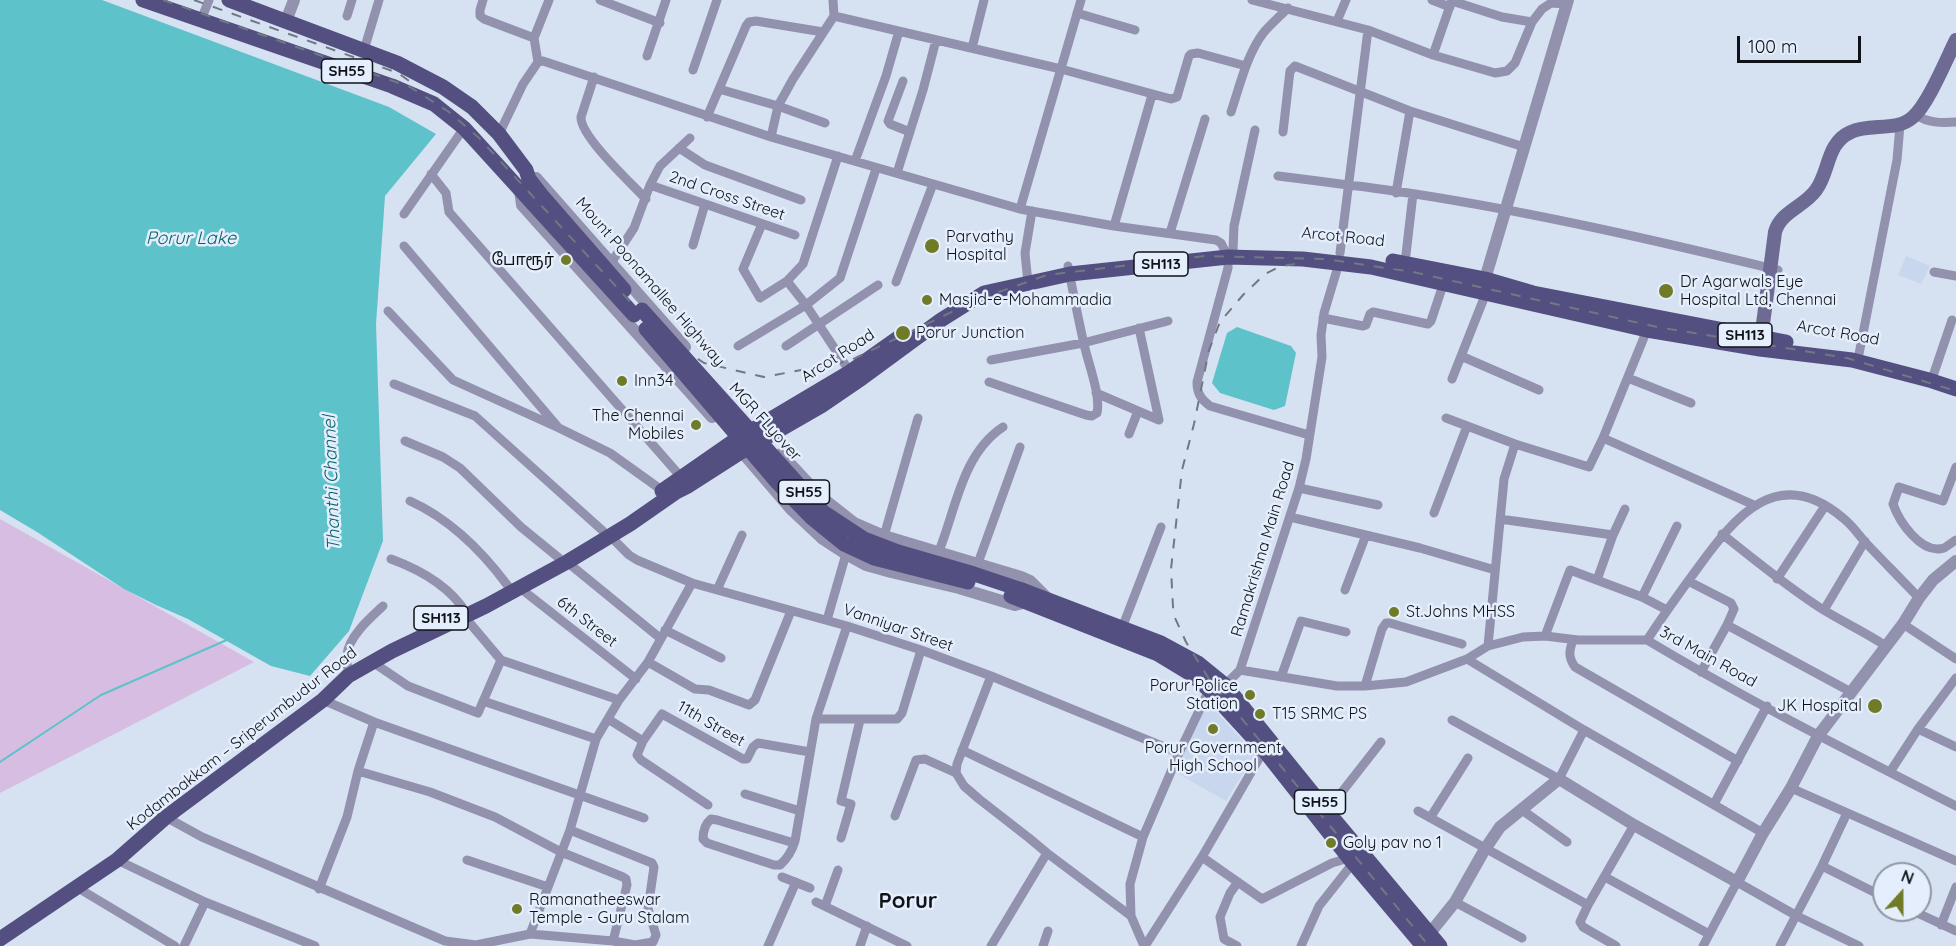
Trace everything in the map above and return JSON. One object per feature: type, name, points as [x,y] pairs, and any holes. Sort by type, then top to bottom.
[{"type":"main road","name":"SH55","points":[[143,0],[392,86],[434,104],[464,128],[520,190]]},
{"type":"main road","name":"SH55","points":[[229,0],[397,63],[443,87],[472,107],[499,134],[526,170]]},
{"type":"main road","points":[[1918,116],[1956,40]]},
{"type":"main road","points":[[1764,344],[1774,269],[1775,232],[1779,223],[1784,216],[1815,193],[1835,145],[1846,135],[1855,130],[1900,128],[1930,107],[1956,56]]},
{"type":"main road","name":"MGR FLyover","points":[[526,170],[538,200],[634,315],[776,481],[844,544],[874,558],[1020,596],[1047,598]]},
{"type":"main road","name":"MGR FLyover","points":[[520,190],[538,200]]},
{"type":"main road","name":"Arcot Road","points":[[761,433],[954,300],[980,287],[1069,270],[1229,252],[1303,259],[1340,258],[1406,263],[1647,330],[1859,354],[1956,379]]},
{"type":"main road","name":"Arcot Road","points":[[1340,258],[1444,282],[1533,293],[1764,344],[1852,360],[1956,389]]},
{"type":"main road","name":"Arcot Road","points":[[761,433],[821,406],[962,306],[984,293],[1027,278]]},
{"type":"main road","points":[[692,395],[713,378]]},
{"type":"main road","name":"Kodambakkam – Sriperumbudur Road","points":[[607,534],[681,477],[761,433]]},
{"type":"main road","name":"Kodambakkam – Sriperumbudur Road","points":[[301,710],[323,700],[348,676],[372,661],[563,560],[688,486],[737,447]]},
{"type":"main road","name":"SH55","points":[[1020,596],[1158,654],[1191,674],[1209,690],[1302,789],[1327,811],[1423,935]]},
{"type":"main road","name":"SH55","points":[[1047,598],[1161,643],[1198,663],[1225,685],[1302,789],[1351,861],[1423,935],[1440,946]]},
{"type":"main road","name":"Kodambakkam – Sriperumbudur Road","points":[[0,931],[113,854],[301,710],[348,669],[368,655],[465,612]]},
{"type":"main road","name":"Kodambakkam – Sriperumbudur Road","points":[[0,939],[117,860],[163,815]]},
{"type":"street","points":[[201,20],[209,0]]},
{"type":"street","points":[[285,21],[294,0]]},
{"type":"street","points":[[346,16],[352,0]]},
{"type":"street","points":[[364,50],[379,0]]},
{"type":"street","points":[[483,0],[479,13],[484,19],[534,38]]},
{"type":"street","points":[[499,134],[523,84],[538,62],[534,38],[549,0]]},
{"type":"street","points":[[600,0],[660,23]]},
{"type":"street","points":[[647,56],[666,0]]},
{"type":"street","points":[[693,70],[717,0]]},
{"type":"street","points":[[771,137],[778,106],[834,16],[833,0]]},
{"type":"street","points":[[972,48],[984,0]]},
{"type":"street","points":[[1020,209],[1081,0]]},
{"type":"street","points":[[1252,0],[1368,30],[1433,54],[1496,73],[1507,71],[1515,63],[1532,22],[1542,9],[1548,5],[1567,2],[1505,210],[1485,286],[1452,379]]},
{"type":"street","points":[[1337,21],[1346,0]]},
{"type":"street","points":[[1432,0],[1451,2],[1502,17],[1532,22]]},
{"type":"street","points":[[1433,54],[1451,2]]},
{"type":"street","points":[[1231,112],[1246,66],[1263,34],[1288,8]]},
{"type":"street","points":[[1077,13],[1135,30]]},
{"type":"street","points":[[834,16],[1061,69],[1171,99],[1177,97],[1191,54],[1198,53],[1246,66]]},
{"type":"street","points":[[707,117],[746,26],[750,22],[756,21],[823,32]]},
{"type":"street","name":"Ramakrishna Main Road","points":[[1240,670],[1290,517],[1306,459],[1322,357],[1323,318],[1340,258],[1368,30]]},
{"type":"street","points":[[855,161],[886,76],[899,31]]},
{"type":"street","points":[[897,173],[936,40]]},
{"type":"street","points":[[538,62],[543,61],[594,77],[771,137],[1020,209],[1114,226],[1218,240],[1229,252]]},
{"type":"street","points":[[1283,132],[1290,71],[1293,66],[1298,66],[1410,111],[1524,147]]},
{"type":"street","points":[[594,77],[581,117],[581,124],[590,138],[646,199]]},
{"type":"street","points":[[903,81],[888,121],[910,132]]},
{"type":"street","points":[[719,89],[778,106],[825,123]]},
{"type":"street","points":[[1114,226],[1152,95]]},
{"type":"street","points":[[1396,193],[1410,111]]},
{"type":"street","points":[[1918,116],[1939,123],[1956,122]]},
{"type":"street","points":[[1170,233],[1205,118]]},
{"type":"street","points":[[404,214],[464,128]]},
{"type":"street","points":[[1859,354],[1897,160],[1900,128]]},
{"type":"street","points":[[1255,130],[1234,226],[1228,268],[1197,382],[1197,392],[1199,397],[1210,406],[1309,435]]},
{"type":"street","points":[[611,263],[634,228],[650,185],[660,166],[690,138]]},
{"type":"street","points":[[679,148],[705,165],[801,200]]},
{"type":"street","points":[[762,224],[743,269],[760,298],[787,281],[805,260],[838,156]]},
{"type":"street","points":[[738,346],[806,305],[840,278],[876,169]]},
{"type":"street","name":"Mount Poonamallee Highway","points":[[526,170],[538,179],[761,433],[821,497],[854,524],[884,536],[978,563],[1030,581],[1047,598]]},
{"type":"street","points":[[431,174],[446,193],[449,212],[681,477]]},
{"type":"street","points":[[1278,176],[1413,194],[1505,210],[1774,269]]},
{"type":"street","points":[[896,282],[933,184]]},
{"type":"street","name":"2nd Cross Street","points":[[650,185],[795,235]]},
{"type":"street","points":[[520,190],[522,205],[779,495],[823,539],[866,564],[891,572],[959,588],[1015,605],[1020,596]]},
{"type":"street","points":[[1406,263],[1413,194]]},
{"type":"street","points":[[693,245],[705,204]]},
{"type":"street","points":[[1027,278],[1024,252],[1032,211]]},
{"type":"street","points":[[404,246],[559,428]]},
{"type":"street","points":[[989,382],[1092,416],[1098,411],[1069,270]]},
{"type":"street","points":[[1934,273],[1956,276]]},
{"type":"street","points":[[787,281],[806,305],[850,372]]},
{"type":"street","points":[[1323,318],[1363,326],[1366,325],[1373,312],[1428,324],[1444,282]]},
{"type":"street","points":[[786,346],[878,285]]},
{"type":"street","points":[[387,311],[453,380],[610,453],[663,490]]},
{"type":"street","points":[[1934,373],[1955,318]]},
{"type":"street","points":[[991,360],[1083,343],[1168,321]]},
{"type":"street","points":[[1139,328],[1159,420]]},
{"type":"street","points":[[1446,418],[1515,444],[1589,467],[1647,330]]},
{"type":"street","points":[[1461,356],[1539,390]]},
{"type":"street","points":[[1628,378],[1691,403]]},
{"type":"street","name":"Vanniyar Street","points":[[394,384],[475,416],[629,555],[692,583],[827,620],[921,650],[991,676],[1179,753]]},
{"type":"street","points":[[1096,393],[1168,425]]},
{"type":"street","points":[[1129,434],[1138,411]]},
{"type":"street","points":[[884,536],[918,418]]},
{"type":"street","points":[[1434,513],[1467,426]]},
{"type":"street","points":[[939,551],[975,455],[986,441],[1003,428]]},
{"type":"street","points":[[1603,438],[1754,505]]},
{"type":"street","points":[[405,441],[443,457],[460,468],[521,528],[662,634],[721,658]]},
{"type":"street","points":[[1488,646],[1504,479],[1515,444]]},
{"type":"street","points":[[978,563],[1020,447]]},
{"type":"street","points":[[1956,467],[1943,501],[1899,487],[1893,504],[1910,534],[1919,542],[1944,548],[1956,540]]},
{"type":"street","points":[[779,495],[801,476]]},
{"type":"street","points":[[1299,488],[1378,505]]},
{"type":"street","points":[[1225,685],[1240,670],[1336,687],[1406,682],[1467,659],[1488,646],[1523,637],[1647,640],[1722,534],[1754,505],[1770,497],[1787,495],[1806,497],[1843,518],[1919,598]]},
{"type":"street","name":"6th Street","points":[[410,501],[430,510],[456,530],[514,587],[636,679]]},
{"type":"street","points":[[1777,579],[1825,506]]},
{"type":"street","points":[[1597,580],[1613,534],[1625,509]]},
{"type":"street","points":[[1290,517],[1420,548],[1495,570]]},
{"type":"street","points":[[1500,519],[1613,534]]},
{"type":"street","points":[[1642,597],[1677,526]]},
{"type":"street","points":[[1122,628],[1161,527]]},
{"type":"street","points":[[1722,534],[1777,579],[1886,646]]},
{"type":"street","points":[[717,590],[742,535]]},
{"type":"street","points":[[1345,590],[1366,535]]},
{"type":"street","points":[[1824,610],[1865,542]]},
{"type":"street","points":[[827,620],[846,554]]},
{"type":"street","points":[[391,559],[411,566],[455,596],[501,660],[619,700]]},
{"type":"street","points":[[1703,946],[1818,736],[1903,624],[1933,580],[1956,561]]},
{"type":"street","points":[[1545,636],[1570,570],[1642,597],[1667,610]]},
{"type":"street","points":[[1688,581],[1731,603],[1733,611],[1701,672]]},
{"type":"street","points":[[530,934],[570,830],[596,739],[619,700],[648,662],[692,583]]},
{"type":"street","points":[[348,669],[346,656],[350,645],[367,620],[383,606]]},
{"type":"street","points":[[648,662],[695,689],[709,690],[749,705],[755,700],[790,611]]},
{"type":"street","points":[[1281,677],[1301,621],[1346,633]]},
{"type":"street","points":[[1365,686],[1382,629],[1386,623],[1462,644]]},
{"type":"street","points":[[1903,624],[1956,659]]},
{"type":"street","points":[[1727,625],[1851,692]]},
{"type":"street","points":[[794,843],[711,819],[703,834],[703,839],[707,843],[774,865],[780,865],[788,858],[794,843],[816,719],[847,626]]},
{"type":"street","points":[[1573,640],[1569,659],[1575,667],[1738,761]]},
{"type":"street","name":"3rd Main Road","points":[[1647,640],[1818,736],[1956,806]]},
{"type":"street","points":[[816,719],[894,720],[900,716],[921,650]]},
{"type":"street","points":[[1467,659],[1584,730],[1763,833]]},
{"type":"street","points":[[372,661],[408,686],[478,713],[501,660]]},
{"type":"street","points":[[956,773],[962,750],[991,676]]},
{"type":"street","points":[[1890,772],[1956,678]]},
{"type":"street","points":[[1145,946],[1131,916],[1130,884],[1143,837],[1209,690]]},
{"type":"street","points":[[323,700],[374,722],[644,818]]},
{"type":"street","points":[[483,701],[596,739]]},
{"type":"street","points":[[1714,804],[1767,706]]},
{"type":"street","name":"11th Street","points":[[643,741],[662,714],[742,759],[747,759],[753,747],[758,743],[810,752]]},
{"type":"street","points":[[608,719],[643,741],[637,752],[639,758],[708,805]]},
{"type":"street","points":[[841,838],[851,804],[841,801],[860,720]]},
{"type":"street","points":[[1452,720],[1797,916],[1859,946]]},
{"type":"street","points":[[319,889],[347,817],[358,771],[374,722]]},
{"type":"street","points":[[1918,729],[1956,747]]},
{"type":"street","points":[[1423,935],[1455,902],[1500,827],[1559,779],[1584,730]]},
{"type":"street","points":[[1327,811],[1381,742]]},
{"type":"street","points":[[962,750],[1143,837]]},
{"type":"street","points":[[1145,946],[1202,857],[1264,750]]},
{"type":"street","points":[[1430,818],[1468,758]]},
{"type":"street","points":[[895,816],[916,760],[925,759],[956,773],[964,786],[979,799],[1047,854],[1131,916]]},
{"type":"street","points":[[358,771],[430,792],[495,817],[561,852],[623,877],[627,882],[613,941]]},
{"type":"street","points":[[1791,788],[1956,861]]},
{"type":"street","points":[[745,794],[800,811]]},
{"type":"street","points":[[1522,810],[1567,842]]},
{"type":"street","points":[[1418,811],[1588,905]]},
{"type":"street","points":[[1780,946],[1847,813]]},
{"type":"street","points":[[163,815],[202,837],[443,944],[477,946],[530,934],[613,941],[635,946],[653,942],[655,938],[648,909],[654,865],[649,860],[570,830]]},
{"type":"street","points":[[1616,946],[1583,927],[1580,922],[1634,825]]},
{"type":"street","points":[[991,946],[1047,854]]},
{"type":"street","points":[[1202,857],[1262,899],[1332,863],[1351,861]]},
{"type":"street","points":[[117,860],[206,902],[315,946]]},
{"type":"street","points":[[467,860],[548,887]]},
{"type":"street","points":[[1301,946],[1319,906],[1351,861]]},
{"type":"street","points":[[1822,866],[1872,891]]},
{"type":"street","points":[[825,906],[838,870]]},
{"type":"street","points":[[782,876],[810,888]]},
{"type":"street","points":[[1605,877],[1708,934]]},
{"type":"street","points":[[768,946],[796,882]]},
{"type":"street","points":[[1237,946],[1224,939],[1220,917],[1230,893],[1238,882]]},
{"type":"street","points":[[1941,925],[1956,887]]},
{"type":"street","points":[[78,888],[176,946]]},
{"type":"street","points":[[184,946],[206,902]]},
{"type":"street","points":[[816,902],[907,946]]},
{"type":"street","points":[[1455,902],[1522,938]]},
{"type":"street","points":[[1932,920],[1956,931]]},
{"type":"street","points":[[860,946],[867,926]]},
{"type":"street","points":[[1043,946],[1048,931]]},
{"type":"shaded area","points":[[1906,256],[1930,266],[1921,284],[1898,275]]},
{"type":"shaded area","points":[[0,519],[254,662],[0,793]]},
{"type":"shaded area","name":"Porur Government High School","points":[[1208,703],[1255,754],[1226,801],[1175,772]]},
{"type":"water","name":"Porur Lake","points":[[0,0],[102,0],[389,107],[436,134],[385,196],[376,324],[383,541],[349,631],[310,676],[271,666],[188,619],[124,589],[0,510]]},
{"type":"water","points":[[1237,327],[1291,346],[1296,353],[1285,406],[1274,410],[1220,393],[1212,383],[1227,333]]},
{"type":"waterway","name":"Thanthi Channel","points":[[0,762],[101,695],[229,639]]},
{"type":"railway","points":[[163,0],[410,87],[449,112],[478,137],[659,333],[704,363],[764,377],[849,361],[979,299],[1047,275],[1205,256],[1325,259],[1413,272],[1657,327],[1847,358],[1956,391]]},
{"type":"railway","points":[[194,0],[398,73],[412,83]]},
{"type":"railway","points":[[1295,264],[1281,266],[1265,274],[1243,295],[1220,322],[1209,350],[1182,470],[1171,569],[1175,618],[1186,642],[1209,679],[1429,946]]},
{"type":"place","name":"Parvathy Hospital","points":[[932,246]]},
{"type":"place","name":"போரூர்","points":[[566,260]]},
{"type":"place","name":"Dr Agarwals Eye Hospital Ltd, Chennai","points":[[1666,291]]},
{"type":"place","name":"Masjid-e-Mohammadia","points":[[927,300]]},
{"type":"place","name":"Porur Junction","points":[[903,333]]},
{"type":"place","name":"Inn34","points":[[622,381]]},
{"type":"place","name":"The Chennai Mobiles","points":[[696,425]]},
{"type":"place","name":"St.Johns MHSS","points":[[1394,612]]},
{"type":"place","name":"Porur Police Station","points":[[1250,695]]},
{"type":"place","name":"JK Hospital","points":[[1875,706]]},
{"type":"place","name":"T15 SRMC PS","points":[[1260,714]]},
{"type":"place","name":"Porur Government High School","points":[[1213,729]]},
{"type":"place","name":"Goly pav no 1","points":[[1331,843]]},
{"type":"place","name":"Ramanatheeswar Temple - Guru Stalam","points":[[517,909]]},
{"type":"district","name":"Porur","points":[[908,901]]}]
